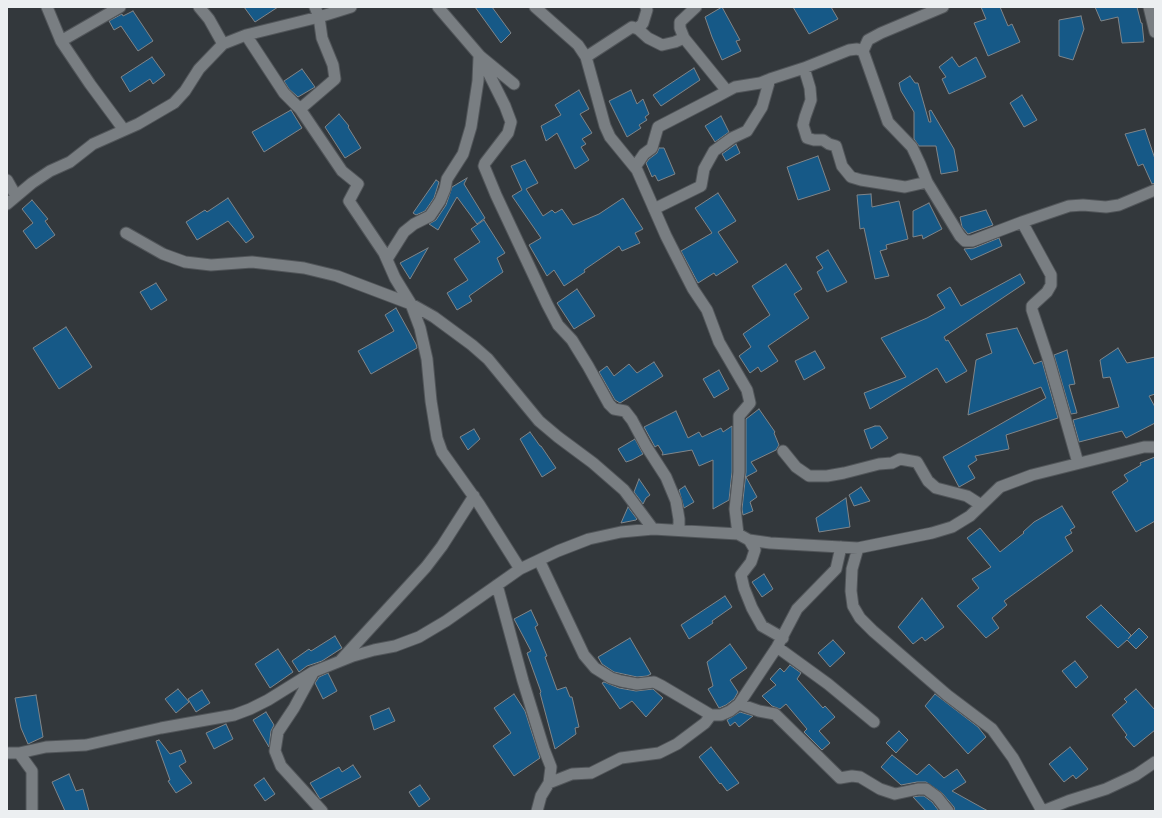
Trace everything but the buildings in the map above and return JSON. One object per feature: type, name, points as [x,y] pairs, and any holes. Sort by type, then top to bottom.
[{"type":"street","points":[[47,7],[61,41],[124,130]]},
{"type":"street","points":[[61,41],[120,7]]},
{"type":"street","points":[[199,7],[209,19],[223,44]]},
{"type":"street","points":[[7,204],[50,171],[70,162],[93,144],[144,121],[174,103],[185,91],[199,68],[223,44],[317,12],[351,7]]},
{"type":"street","points":[[438,7],[480,56],[514,84]]},
{"type":"street","points":[[535,7],[578,45],[586,57],[610,137],[635,167],[666,236],[693,289],[707,310],[720,342],[747,390],[750,403],[739,416],[739,472],[735,509],[738,534]]},
{"type":"street","points":[[638,29],[643,23],[647,10],[646,7]]},
{"type":"street","points":[[696,7],[680,22],[680,28],[684,38],[727,91]]},
{"type":"street","points":[[943,7],[868,40],[863,51],[888,122],[912,147],[927,182],[960,236],[965,240],[972,241],[1069,206],[1120,206],[1155,190]]},
{"type":"street","points":[[1149,7],[1155,32]]},
{"type":"street","points":[[300,109],[335,79],[333,65],[322,38],[317,12]]},
{"type":"street","points":[[586,57],[632,27],[638,29],[648,38],[662,45],[684,38]]},
{"type":"street","points":[[246,36],[284,93],[300,109],[324,142],[342,171],[358,184],[349,201],[384,253],[395,278],[411,304],[420,328],[427,359],[431,401],[437,438],[442,452],[474,496],[520,569]]},
{"type":"street","points":[[635,167],[644,154],[652,148],[658,127],[727,91],[735,87],[760,83],[804,68],[848,50],[857,49],[863,51]]},
{"type":"street","points":[[387,259],[404,232],[414,224],[430,216],[440,201],[447,180],[463,154],[471,128],[480,56]]},
{"type":"street","points":[[480,56],[505,106],[511,122],[508,133],[484,166],[496,195],[546,304],[558,325],[576,346],[609,404],[614,409],[625,411],[632,420],[648,450],[666,477],[676,501],[679,530]]},
{"type":"street","points":[[804,68],[810,88],[811,100],[803,125],[807,138],[823,140],[836,146],[842,166],[850,178],[905,187],[927,182]]},
{"type":"street","points":[[654,209],[701,186],[704,169],[714,151],[732,138],[747,131],[762,107],[770,79]]},
{"type":"street","points":[[7,180],[16,196]]},
{"type":"street","points":[[1022,222],[1051,275],[1051,285],[1047,292],[1032,306],[1032,310],[1049,361],[1078,462]]},
{"type":"street","points":[[126,233],[163,254],[185,262],[211,265],[252,262],[304,268],[337,276],[411,304],[434,317],[472,345],[488,359],[539,421],[592,462],[624,490],[653,529]]},
{"type":"street","points":[[7,753],[19,753],[46,747],[86,745],[167,727],[234,715],[268,700],[313,672],[374,650],[395,646],[419,637],[446,621],[520,569],[589,539],[620,532],[653,529],[738,534],[749,540],[858,548],[932,533],[952,527],[970,516],[1000,487],[1032,474],[1144,447],[1155,447]]},
{"type":"street","points":[[783,451],[796,467],[809,476],[827,476],[844,473],[879,464],[892,464],[900,459],[917,462],[928,481],[936,488],[967,496],[981,505]]},
{"type":"street","points":[[340,662],[426,567],[442,546],[474,496]]},
{"type":"street","points":[[749,540],[755,550],[751,562],[741,575],[744,588],[752,608],[762,626],[874,722]]},
{"type":"street","points":[[539,560],[573,633],[590,663],[607,675],[621,681],[637,684],[654,682],[711,715],[720,715],[730,711],[739,704],[780,643],[797,609],[836,569],[841,547]]},
{"type":"street","points":[[858,548],[852,569],[851,591],[853,606],[860,618],[872,631],[947,695],[992,728],[1009,751],[1042,811],[1106,789],[1136,774],[1155,762]]},
{"type":"street","points":[[497,585],[523,681],[544,749],[552,768],[549,783],[541,796],[537,811]]},
{"type":"street","points":[[313,672],[294,708],[278,732],[275,751],[281,766],[322,811]]},
{"type":"street","points":[[739,704],[759,711],[775,714],[840,778],[852,776],[860,777],[880,789],[894,794],[918,789],[926,790],[937,797],[948,811]]},
{"type":"street","points":[[549,783],[572,774],[591,773],[621,758],[659,753],[676,744],[705,723],[711,715]]},
{"type":"street","points":[[19,753],[32,771],[32,811]]}]
